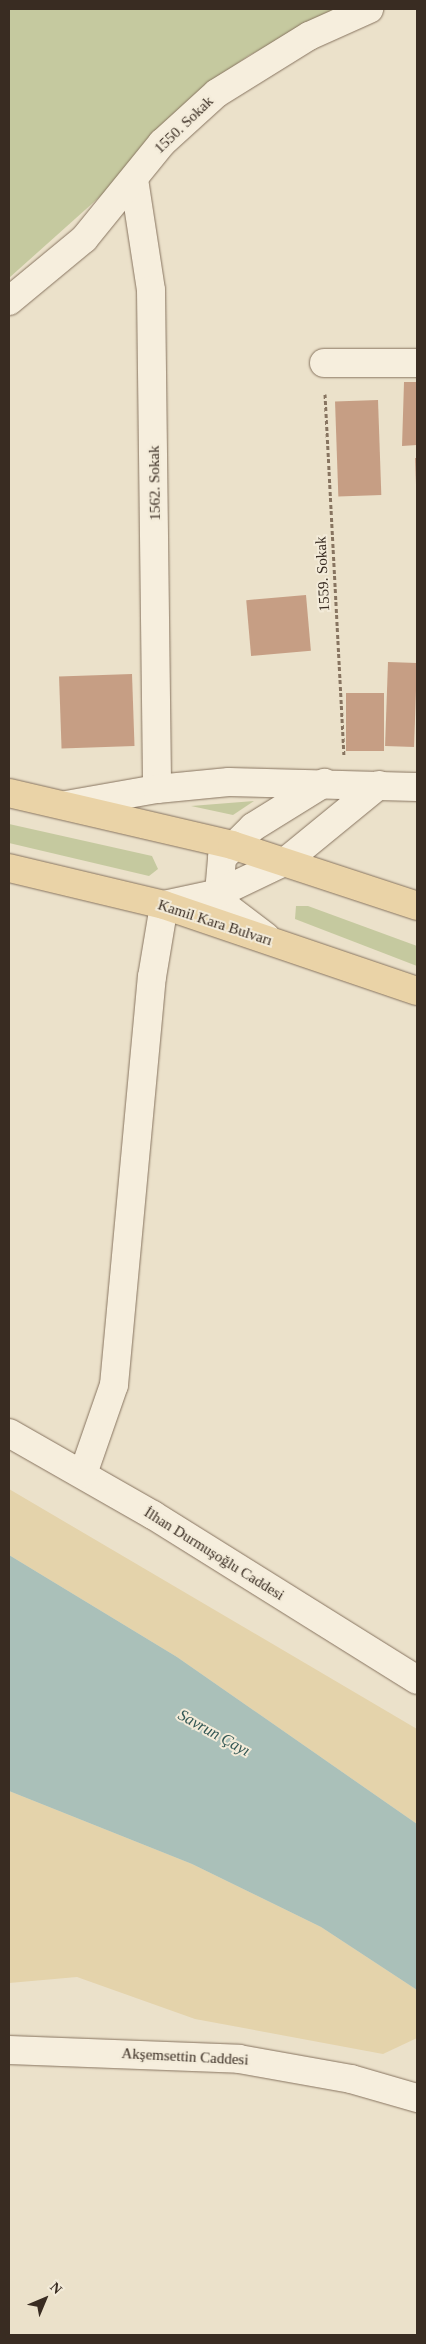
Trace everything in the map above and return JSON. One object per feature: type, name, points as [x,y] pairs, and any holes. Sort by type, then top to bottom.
[{"type":"main road","points":[[9,793],[232,845],[286,861],[417,906]]},
{"type":"main road","name":"Kamil Kara Bulvarı","points":[[9,868],[164,905],[417,991]]},
{"type":"street","name":"1550. Sokak","points":[[9,301],[84,239],[162,143],[217,93],[309,36],[369,9]]},
{"type":"street","name":"1562. Sokak","points":[[134,179],[151,290],[157,788]]},
{"type":"street","points":[[324,363],[417,363]]},
{"type":"street","points":[[66,805],[157,788],[254,781],[417,787]]},
{"type":"street","points":[[270,940],[228,908],[219,893],[218,875],[232,845],[281,808],[334,783]]},
{"type":"street","points":[[83,1474],[114,1385],[152,977],[164,905],[219,893],[286,861],[379,786]]},
{"type":"street","name":"İlhan Durmuşoğlu Caddesi","points":[[9,1433],[83,1474],[417,1680]]},
{"type":"street","name":"Akşemsettin Caddesi","points":[[9,2050],[238,2058],[351,2079],[417,2098]]},
{"type":"path","name":"1559. Sokak","points":[[324,363],[334,783]]},
{"type":"green space","points":[[9,9],[335,9],[248,56],[204,87],[104,193],[9,278]]},
{"type":"green space","points":[[254,801],[233,815],[191,806]]},
{"type":"green space","points":[[9,824],[152,856],[158,869],[149,876],[9,843]]},
{"type":"green space","points":[[296,906],[308,906],[417,946],[417,966],[295,919]]},
{"type":"sand","points":[[9,1489],[417,1729],[417,1824],[177,1657],[9,1555]]},
{"type":"sand","points":[[9,1791],[192,1864],[321,1927],[417,1990],[417,2038],[383,2054],[195,2019],[77,1977],[9,1983]]},
{"type":"water","name":"Savrun Çayı","points":[[9,1555],[177,1657],[417,1824],[417,1990],[321,1927],[192,1864],[9,1791]]},
{"type":"building","points":[[404,382],[417,382],[417,445],[402,446]]},
{"type":"building","points":[[378,400],[381,495],[338,496],[335,402]]},
{"type":"building","points":[[415,458],[417,458],[417,484],[416,484]]},
{"type":"building","points":[[306,595],[311,651],[251,656],[246,600]]},
{"type":"building","points":[[388,662],[417,663],[414,747],[385,746]]},
{"type":"building","points":[[132,674],[135,746],[62,749],[59,677]]},
{"type":"building","points":[[346,693],[384,693],[384,751],[346,751]]}]
